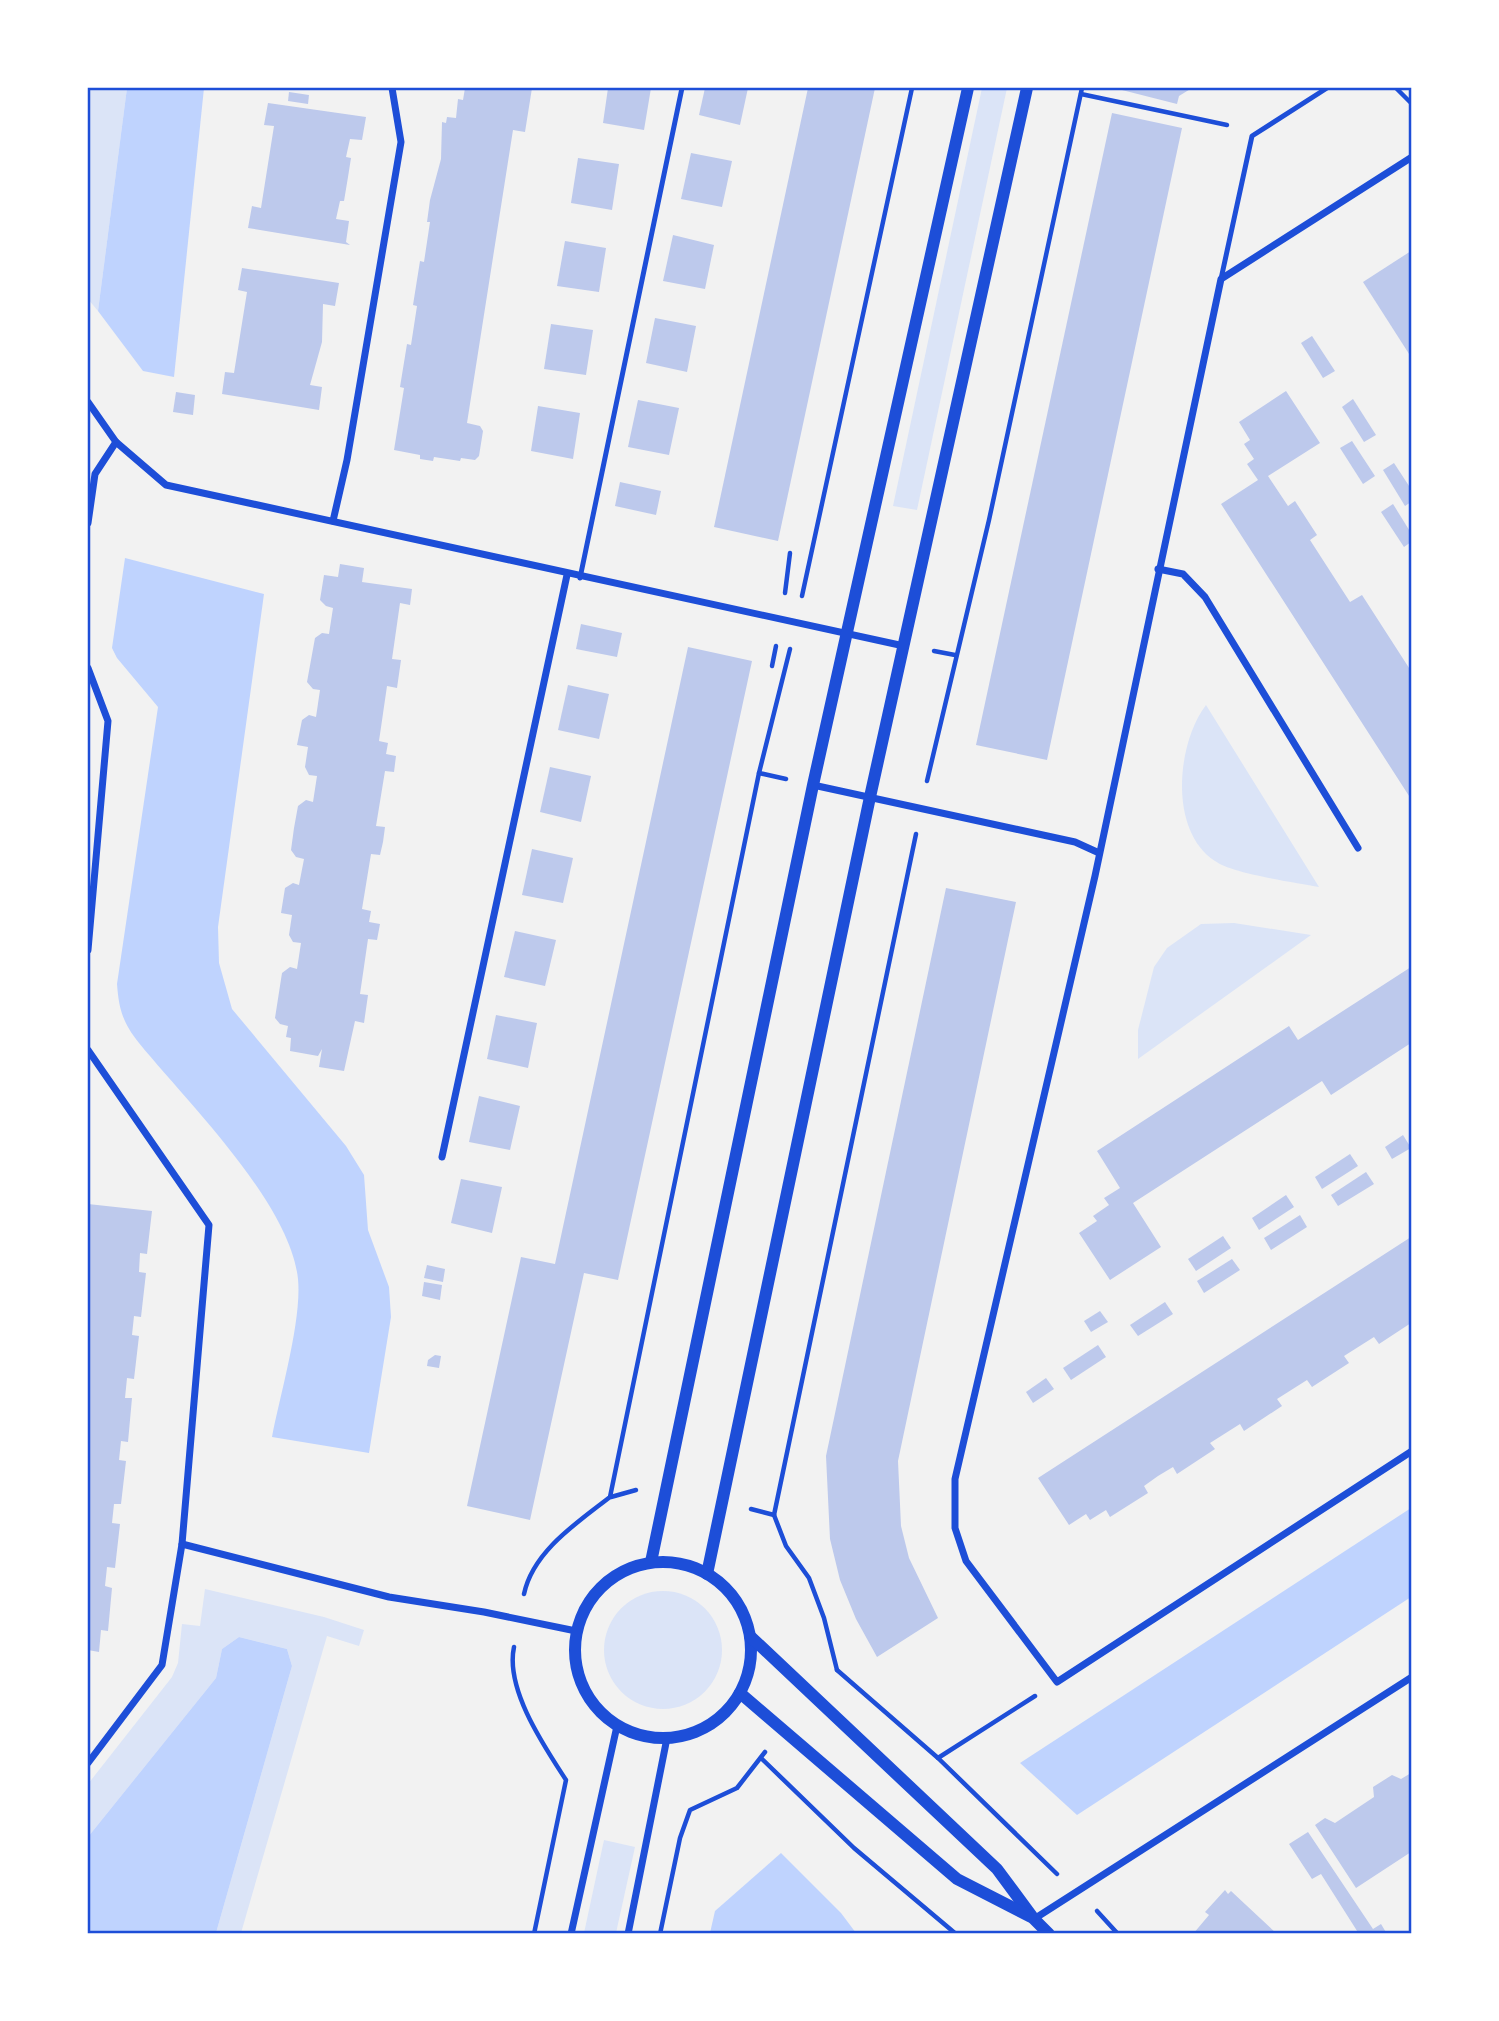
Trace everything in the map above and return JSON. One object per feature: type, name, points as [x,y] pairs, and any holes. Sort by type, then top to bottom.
[{"type":"street","points":[[333,521],[347,460],[401,142],[392,88]]},
{"type":"street","points":[[651,1562],[813,785],[968,88]]},
{"type":"street","points":[[707,1574],[870,797],[1027,88]]},
{"type":"street","points":[[1412,157],[1221,279],[1037,1133],[955,1479],[955,1528],[966,1561],[1057,1682],[1412,1451]]},
{"type":"street","points":[[88,402],[116,442],[166,485],[580,578],[905,647]]},
{"type":"street","points":[[88,523],[95,474],[116,442]]},
{"type":"street","points":[[1158,569],[1183,574],[1205,597],[1358,848]]},
{"type":"street","points":[[442,1157],[567,575]]},
{"type":"street","points":[[88,668],[108,721],[88,950]]},
{"type":"street","points":[[813,785],[1075,842],[1097,852]]},
{"type":"street","points":[[88,1050],[209,1225],[182,1544],[162,1665],[88,1763]]},
{"type":"street","points":[[182,1544],[389,1597],[484,1612],[576,1631]]},
{"type":"street","points":[[651,1562],[687,1565],[707,1574],[734,1598],[750,1636],[750,1661],[740,1693],[713,1723],[696,1732],[667,1738],[635,1734],[617,1726],[591,1701],[578,1675],[576,1631],[597,1591],[613,1577],[651,1562]]},
{"type":"street","points":[[750,1636],[997,1869],[1034,1919],[1049,1934]]},
{"type":"street","points":[[1034,1919],[1412,1677]]},
{"type":"street","points":[[740,1693],[957,1879],[1034,1919]]},
{"type":"street","points":[[571,1934],[617,1726]]},
{"type":"street","points":[[628,1934],[667,1738]]},
{"type":"lane","points":[[580,578],[682,88]]},
{"type":"lane","points":[[1221,279],[1252,136],[1327,88]]},
{"type":"path","points":[[610,1497],[759,773],[796,625],[912,88]]},
{"type":"path","points":[[1396,88],[1412,104]]},
{"type":"path","points":[[1081,94],[1226,124],[1236,132]]},
{"type":"path","points":[[774,1515],[786,1546],[809,1578],[824,1618],[837,1670],[938,1758],[1077,1893]]},
{"type":"path","points":[[938,1758],[1057,1682]]},
{"type":"path","points":[[761,1758],[854,1848],[956,1934]]},
{"type":"path","points":[[534,1934],[566,1780]]},
{"type":"path","points":[[660,1934],[680,1838],[690,1810]]},
{"type":"shaded area","points":[[88,88],[127,88],[98,311],[88,299]]},
{"type":"shaded area","points":[[982,88],[1007,88],[917,510],[893,506]]},
{"type":"shaded area","points":[[1206,705],[1319,887],[1235,870],[1215,861],[1200,847],[1190,829],[1182,786],[1189,741],[1196,721]]},
{"type":"shaded area","points":[[1234,923],[1311,935],[1138,1059],[1138,1030],[1154,967],[1167,948],[1201,924]]},
{"type":"shaded area","points":[[205,1589],[324,1617],[364,1630],[359,1646],[327,1636],[241,1933],[216,1933],[292,1666],[287,1649],[239,1637],[222,1649],[216,1678],[88,1837],[88,1784],[172,1677],[178,1663],[182,1624],[200,1626]]},
{"type":"shaded area","points":[[663,1591],[686,1595],[705,1608],[718,1627],[722,1650],[718,1673],[705,1692],[686,1705],[663,1709],[640,1705],[621,1692],[608,1673],[604,1650],[608,1627],[621,1608],[640,1595]]},
{"type":"shaded area","points":[[604,1840],[635,1847],[616,1933],[584,1933]]},
{"type":"water","points":[[127,88],[204,88],[174,377],[143,371],[98,311]]},
{"type":"water","points":[[125,558],[264,594],[218,927],[219,963],[232,1009],[346,1146],[364,1175],[368,1230],[389,1287],[391,1317],[369,1453],[272,1437],[297,1315],[298,1279],[291,1250],[277,1218],[257,1187],[209,1124],[139,1043],[129,1029],[121,1009],[117,984],[158,707],[117,658],[112,648]]},
{"type":"water","points":[[1411,1508],[1411,1597],[1077,1815],[1020,1763]]},
{"type":"water","points":[[239,1637],[287,1649],[292,1666],[216,1933],[88,1933],[88,1837],[216,1678],[222,1649]]},
{"type":"water","points":[[781,1853],[841,1913],[856,1933],[710,1933],[715,1911]]},
{"type":"building","points":[[465,88],[532,88],[525,132],[513,130],[467,423],[480,426],[483,431],[479,456],[475,460],[461,458],[460,461],[434,457],[433,461],[420,459],[420,455],[394,450],[404,388],[400,387],[407,344],[411,345],[417,306],[413,305],[420,261],[424,262],[430,222],[427,222],[430,200],[441,159],[442,122],[446,123],[447,117],[456,118],[458,99],[463,100]]},
{"type":"building","points":[[608,88],[651,88],[644,130],[603,123]]},
{"type":"building","points":[[705,88],[748,88],[740,125],[699,115]]},
{"type":"building","points":[[808,88],[875,88],[778,541],[714,527]]},
{"type":"building","points":[[1114,88],[1192,88],[1179,96],[1177,104]]},
{"type":"building","points":[[289,92],[309,95],[308,104],[288,101]]},
{"type":"building","points":[[268,103],[366,117],[362,140],[350,139],[346,157],[351,158],[344,201],[340,201],[336,219],[349,221],[346,242],[350,245],[248,228],[252,206],[261,208],[274,126],[264,125]]},
{"type":"building","points":[[1112,113],[1182,128],[1047,760],[976,745]]},
{"type":"building","points":[[691,153],[732,161],[722,207],[681,199]]},
{"type":"building","points":[[578,158],[619,164],[612,210],[571,203]]},
{"type":"building","points":[[673,235],[714,245],[705,289],[663,281]]},
{"type":"building","points":[[565,241],[606,248],[599,292],[557,286]]},
{"type":"building","points":[[1411,251],[1411,357],[1363,282]]},
{"type":"building","points":[[242,268],[339,283],[335,306],[323,304],[322,342],[310,385],[322,387],[319,410],[222,394],[225,372],[234,373],[247,292],[238,290]]},
{"type":"building","points":[[655,318],[696,326],[687,372],[646,363]]},
{"type":"building","points":[[551,324],[593,330],[586,375],[544,369]]},
{"type":"building","points":[[1312,336],[1335,371],[1323,378],[1301,343]]},
{"type":"building","points":[[1286,391],[1320,443],[1268,476],[1288,506],[1295,501],[1317,535],[1310,540],[1350,602],[1362,595],[1411,671],[1411,799],[1221,504],[1258,480],[1247,464],[1254,459],[1244,444],[1250,440],[1239,422]]},
{"type":"building","points":[[176,392],[195,395],[193,415],[173,412]]},
{"type":"building","points":[[1353,399],[1376,435],[1364,442],[1342,407]]},
{"type":"building","points":[[638,400],[679,408],[669,455],[628,447]]},
{"type":"building","points":[[538,406],[580,413],[573,459],[531,451]]},
{"type":"building","points":[[1352,441],[1375,476],[1363,484],[1340,448]]},
{"type":"building","points":[[1394,463],[1411,489],[1411,502],[1405,506],[1383,470]]},
{"type":"building","points":[[620,482],[661,491],[656,515],[615,506]]},
{"type":"building","points":[[1393,504],[1411,533],[1411,542],[1404,547],[1381,512]]},
{"type":"building","points":[[340,564],[364,568],[362,582],[412,589],[410,605],[400,603],[392,659],[401,660],[397,688],[387,686],[379,741],[388,743],[386,754],[396,756],[394,772],[385,771],[376,826],[385,827],[383,842],[380,855],[371,854],[362,909],[371,911],[369,922],[380,924],[377,940],[368,939],[360,994],[368,995],[364,1023],[355,1021],[344,1071],[319,1067],[322,1049],[318,1056],[290,1051],[291,1038],[286,1037],[288,1026],[280,1024],[275,1018],[282,973],[290,967],[297,969],[301,943],[293,942],[289,935],[292,915],[281,913],[285,888],[293,883],[299,885],[304,859],[296,857],[291,850],[294,828],[298,806],[306,800],[313,802],[317,776],[309,775],[305,767],[308,747],[297,745],[302,720],[309,715],[316,717],[320,690],[313,689],[307,682],[315,638],[322,633],[329,634],[333,608],[320,600],[324,575],[338,577]]},
{"type":"building","points":[[581,624],[622,633],[617,657],[576,649]]},
{"type":"building","points":[[688,647],[752,661],[618,1280],[584,1273],[530,1520],[467,1506],[521,1257],[555,1264]]},
{"type":"building","points":[[568,685],[609,694],[599,739],[558,730]]},
{"type":"building","points":[[550,767],[591,776],[581,822],[540,812]]},
{"type":"building","points":[[532,849],[573,858],[563,903],[522,895]]},
{"type":"building","points":[[946,888],[1016,902],[898,1461],[901,1526],[909,1558],[938,1618],[877,1657],[856,1619],[840,1580],[830,1539],[826,1456]]},
{"type":"building","points":[[515,931],[556,940],[545,986],[504,977]]},
{"type":"building","points":[[1411,967],[1411,1043],[1331,1095],[1322,1081],[1133,1203],[1161,1247],[1110,1280],[1079,1233],[1097,1221],[1093,1216],[1109,1205],[1104,1198],[1120,1188],[1097,1151],[1289,1026],[1298,1040]]},
{"type":"building","points":[[496,1015],[537,1023],[528,1068],[487,1059]]},
{"type":"building","points":[[479,1096],[520,1106],[510,1150],[469,1142]]},
{"type":"building","points":[[1403,1135],[1411,1148],[1392,1159],[1385,1147]]},
{"type":"building","points":[[1350,1154],[1358,1166],[1322,1189],[1315,1177]]},
{"type":"building","points":[[1366,1172],[1374,1184],[1338,1206],[1331,1195]]},
{"type":"building","points":[[461,1179],[502,1187],[492,1233],[451,1223]]},
{"type":"building","points":[[1286,1195],[1294,1207],[1259,1230],[1252,1218]]},
{"type":"building","points":[[88,1204],[152,1211],[147,1254],[140,1253],[139,1272],[146,1273],[141,1317],[134,1316],[132,1335],[139,1336],[134,1379],[127,1378],[125,1398],[132,1398],[128,1442],[121,1441],[119,1460],[126,1461],[121,1504],[114,1504],[112,1523],[120,1524],[115,1568],[107,1567],[105,1586],[112,1588],[108,1631],[101,1630],[99,1652],[88,1650]]},
{"type":"building","points":[[1300,1215],[1307,1227],[1271,1250],[1264,1238]]},
{"type":"building","points":[[1223,1236],[1231,1248],[1196,1271],[1188,1259]]},
{"type":"building","points":[[1411,1237],[1411,1323],[1379,1344],[1374,1337],[1344,1356],[1349,1363],[1312,1387],[1307,1380],[1277,1399],[1282,1406],[1244,1431],[1240,1424],[1210,1443],[1215,1449],[1177,1474],[1173,1467],[1158,1476],[1144,1486],[1148,1493],[1110,1517],[1106,1510],[1090,1520],[1086,1514],[1069,1525],[1038,1478]]},
{"type":"building","points":[[1232,1259],[1240,1270],[1204,1293],[1197,1281]]},
{"type":"building","points":[[427,1265],[445,1269],[443,1282],[424,1278]]},
{"type":"building","points":[[424,1282],[442,1285],[440,1300],[422,1296]]},
{"type":"building","points":[[1165,1302],[1173,1314],[1138,1336],[1130,1325]]},
{"type":"building","points":[[1100,1311],[1108,1322],[1091,1332],[1084,1321]]},
{"type":"building","points":[[1098,1345],[1106,1357],[1071,1380],[1063,1368]]},
{"type":"building","points":[[435,1355],[441,1356],[439,1368],[427,1366],[428,1360]]},
{"type":"building","points":[[1046,1378],[1054,1389],[1033,1403],[1026,1392]]},
{"type":"building","points":[[1411,1773],[1411,1852],[1356,1888],[1315,1825],[1325,1818],[1335,1823],[1374,1797],[1373,1787],[1392,1775],[1401,1779]]},
{"type":"building","points":[[1308,1832],[1373,1929],[1381,1924],[1387,1934],[1359,1934],[1321,1874],[1312,1879],[1289,1844]]},
{"type":"building","points":[[1225,1890],[1228,1894],[1231,1891],[1277,1934],[1193,1934],[1209,1915],[1205,1912]]}]
